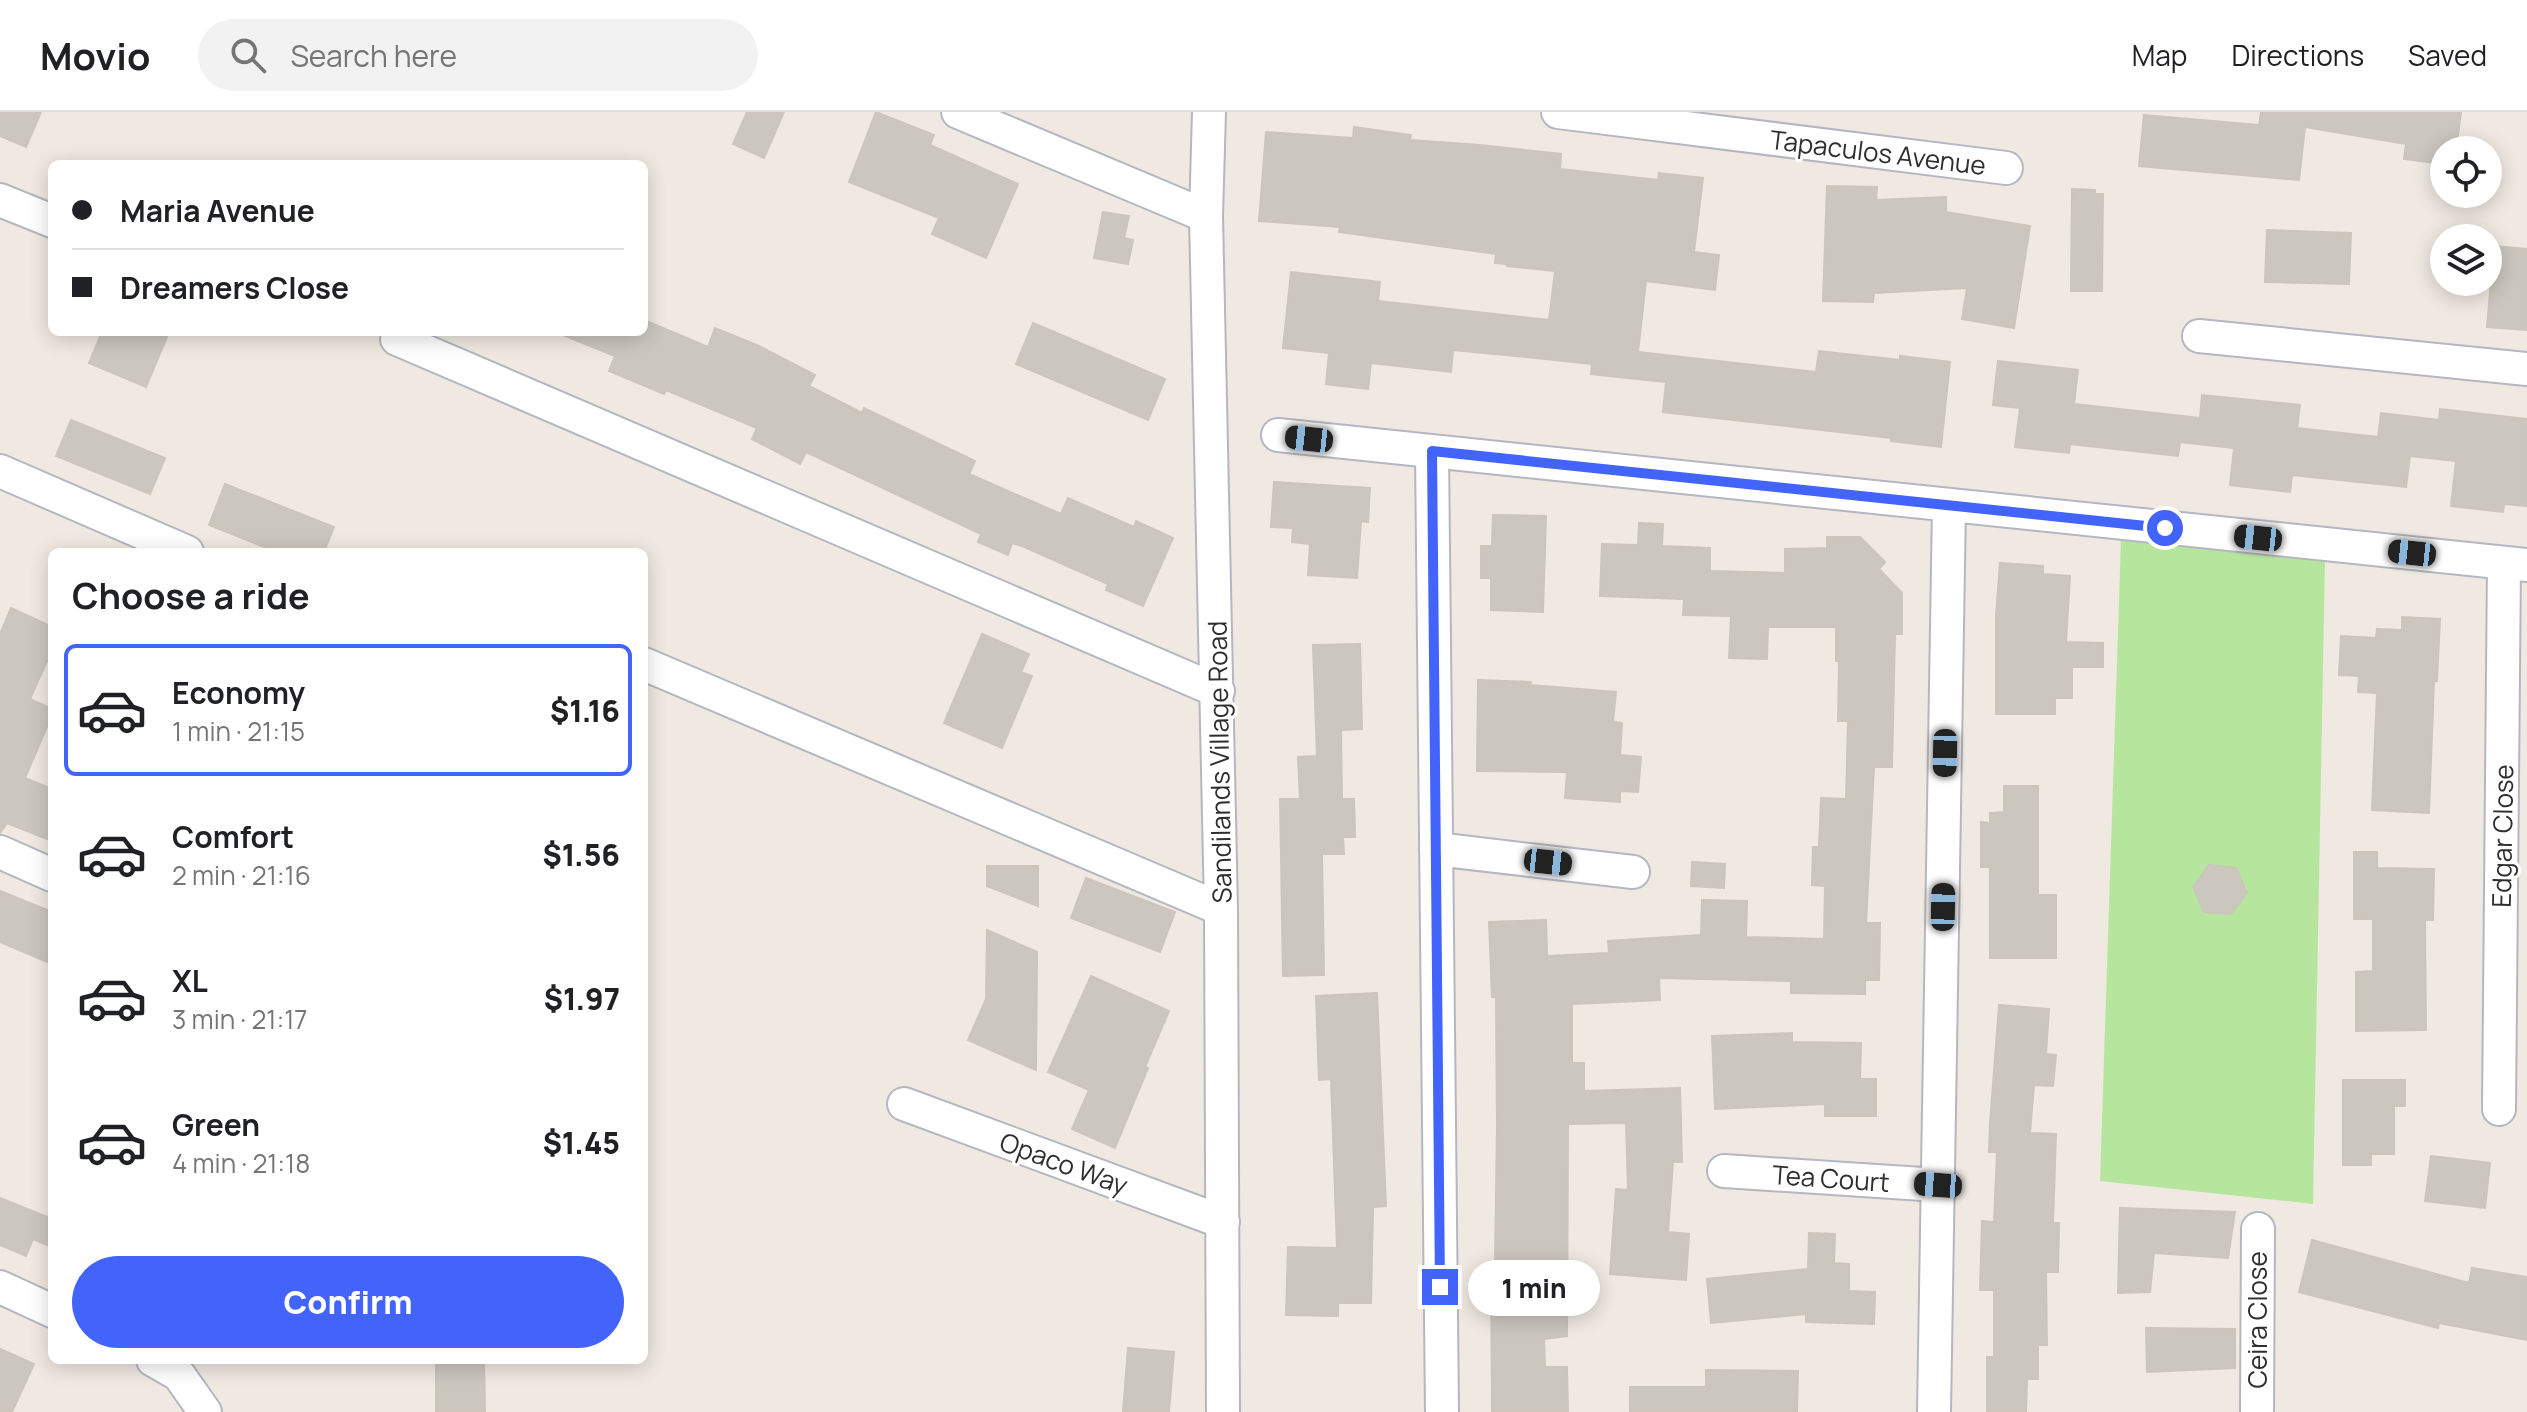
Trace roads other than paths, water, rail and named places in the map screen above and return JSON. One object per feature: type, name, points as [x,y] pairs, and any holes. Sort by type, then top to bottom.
[{"type":"street","points":[[958,112],[1206,216]]},
{"type":"street","name":"Sandilands Village Road","points":[[1209,112],[1206,216],[1218,691],[1223,1412]]},
{"type":"street","name":"Tapaculos Avenue","points":[[1558,112],[2006,168]]},
{"type":"street","points":[[0,200],[48,219]]},
{"type":"street","points":[[2199,336],[2527,369]]},
{"type":"street","points":[[397,339],[1218,691]]},
{"type":"street","points":[[1278,435],[2516,564]]},
{"type":"street","points":[[1432,451],[1442,1412]]},
{"type":"street","points":[[0,471],[178,548]]},
{"type":"street","points":[[1934,1412],[1949,506]]},
{"type":"street","name":"Edgar Close","points":[[2499,1109],[2516,564]]},
{"type":"street","points":[[648,666],[1221,909]]},
{"type":"street","points":[[1436,849],[1633,872]]},
{"type":"street","points":[[0,852],[48,873]]},
{"type":"street","name":"Opaco Way","points":[[904,1104],[1223,1222]]},
{"type":"street","name":"Tea Court","points":[[1724,1171],[1938,1185]]},
{"type":"street","name":"Ceira Close","points":[[2257,1412],[2258,1229]]},
{"type":"street","points":[[0,1287],[48,1309]]},
{"type":"street","points":[[160,1364],[179,1375],[205,1412]]}]
